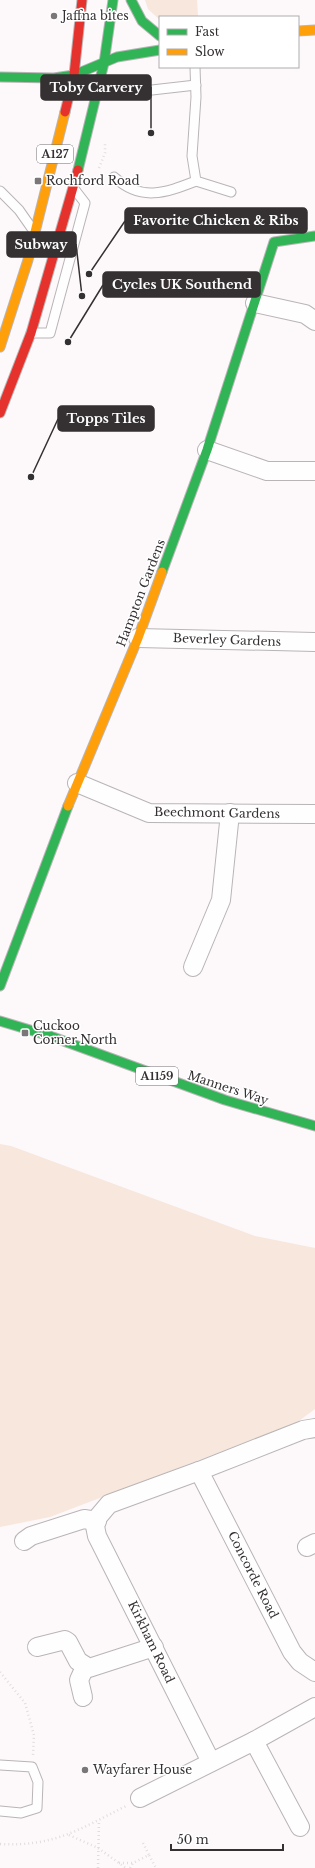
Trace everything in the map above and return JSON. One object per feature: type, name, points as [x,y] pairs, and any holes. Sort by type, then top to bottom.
[{"type":"main road","name":"A127","points":[[0,347],[28,260],[63,123],[78,73],[82,0]]},
{"type":"main road","name":"A127","points":[[0,413],[31,333],[74,189],[104,63],[113,0]]},
{"type":"main road","points":[[131,0],[136,15],[142,24],[159,35]]},
{"type":"main road","points":[[299,31],[315,30]]},
{"type":"main road","points":[[0,77],[54,78],[78,73],[130,54],[159,50]]},
{"type":"main road","name":"A127","points":[[78,73],[94,55]]},
{"type":"main road","name":"Hampton Gardens","points":[[0,986],[77,783],[138,638],[208,450],[274,242],[315,236]]},
{"type":"main road","name":"Manners Way","points":[[0,1020],[62,1039],[195,1090],[258,1111],[315,1126]]},
{"type":"street","points":[[255,302],[304,314],[315,321]]},
{"type":"street","points":[[208,450],[267,471],[315,471]]},
{"type":"street","name":"Beverley Gardens","points":[[138,638],[315,642]]},
{"type":"street","name":"Beechmont Gardens","points":[[77,783],[149,813],[315,814]]},
{"type":"street","points":[[193,967],[221,900],[230,813]]},
{"type":"street","points":[[24,1541],[31,1536],[84,1519],[97,1520],[102,1510],[109,1504],[199,1471],[303,1430],[315,1428]]},
{"type":"street","name":"Concorde Road","points":[[199,1471],[292,1652],[300,1662],[315,1672]]},
{"type":"street","name":"Kirkham Road","points":[[97,1520],[97,1536],[211,1762]]},
{"type":"street","points":[[37,1647],[65,1640],[68,1642],[78,1661],[85,1667],[93,1667],[154,1647]]},
{"type":"street","points":[[83,1697],[79,1680],[85,1667]]},
{"type":"street","points":[[140,1798],[254,1741],[315,1707]]},
{"type":"street","points":[[254,1741],[300,1827]]},
{"type":"lane","points":[[195,68],[196,85],[192,156],[196,181]]},
{"type":"lane","points":[[143,91],[196,85]]},
{"type":"lane","points":[[114,177],[122,185],[132,190],[153,194],[176,189],[196,181],[231,192]]},
{"type":"lane","points":[[31,333],[50,333],[85,203],[74,189]]},
{"type":"lane","points":[[0,191],[19,210],[35,233]]},
{"type":"lane","points":[[0,1765],[32,1767],[38,1782],[37,1808],[21,1813],[0,1811]]},
{"type":"path","points":[[0,1672],[25,1703],[34,1735],[32,1767]]},
{"type":"path","points":[[0,1844],[30,1844],[68,1835],[140,1798]]},
{"type":"path","points":[[98,1820],[98,1868]]},
{"type":"path","points":[[68,1835],[98,1848],[126,1868]]},
{"type":"path","points":[[143,1843],[156,1868]]},
{"type":"path","points":[[119,1862],[133,1863],[149,1855]]},
{"type":"path","points":[[130,1868],[133,1863]]},
{"type":"shaded area","points":[[145,0],[197,0],[198,16],[159,16],[159,19],[148,9]]},
{"type":"shaded area","points":[[0,1144],[11,1146],[255,1236],[315,1248],[315,1409],[296,1423],[50,1517],[0,1527]]},
{"type":"traffic: fast","points":[[78,170],[104,63],[113,0]]},
{"type":"traffic: fast","points":[[131,0],[142,21],[159,35]]},
{"type":"traffic: fast","points":[[0,77],[54,78],[74,75],[117,57],[159,50]]},
{"type":"traffic: fast","points":[[162,572],[207,450],[274,242],[315,236]]},
{"type":"traffic: fast","points":[[0,986],[68,806]]},
{"type":"traffic: fast","points":[[0,1021],[50,1036],[225,1100],[315,1126]]},
{"type":"traffic: slow","points":[[299,31],[315,30]]},
{"type":"traffic: slow","points":[[0,347],[28,260],[65,112]]},
{"type":"traffic: slow","points":[[68,806],[138,638],[162,572]]},
{"type":"traffic: jam","points":[[65,112],[74,75],[82,0]]},
{"type":"traffic: jam","points":[[0,413],[31,333],[78,170]]},
{"type":"place","name":"Jaffna bites","points":[[54,16]]},
{"type":"place","name":"Toby Carvery","points":[[151,133]]},
{"type":"place","name":"Rochford Road","points":[[38,181]]},
{"type":"place","name":"Favorite Chicken & Ribs","points":[[89,274]]},
{"type":"place","name":"Subway","points":[[82,296]]},
{"type":"place","name":"Cycles UK Southend","points":[[68,342]]},
{"type":"place","name":"Topps Tiles","points":[[31,477]]},
{"type":"place","name":"Cuckoo Corner North","points":[[25,1033]]},
{"type":"place","name":"Wayfarer House","points":[[85,1770]]}]
